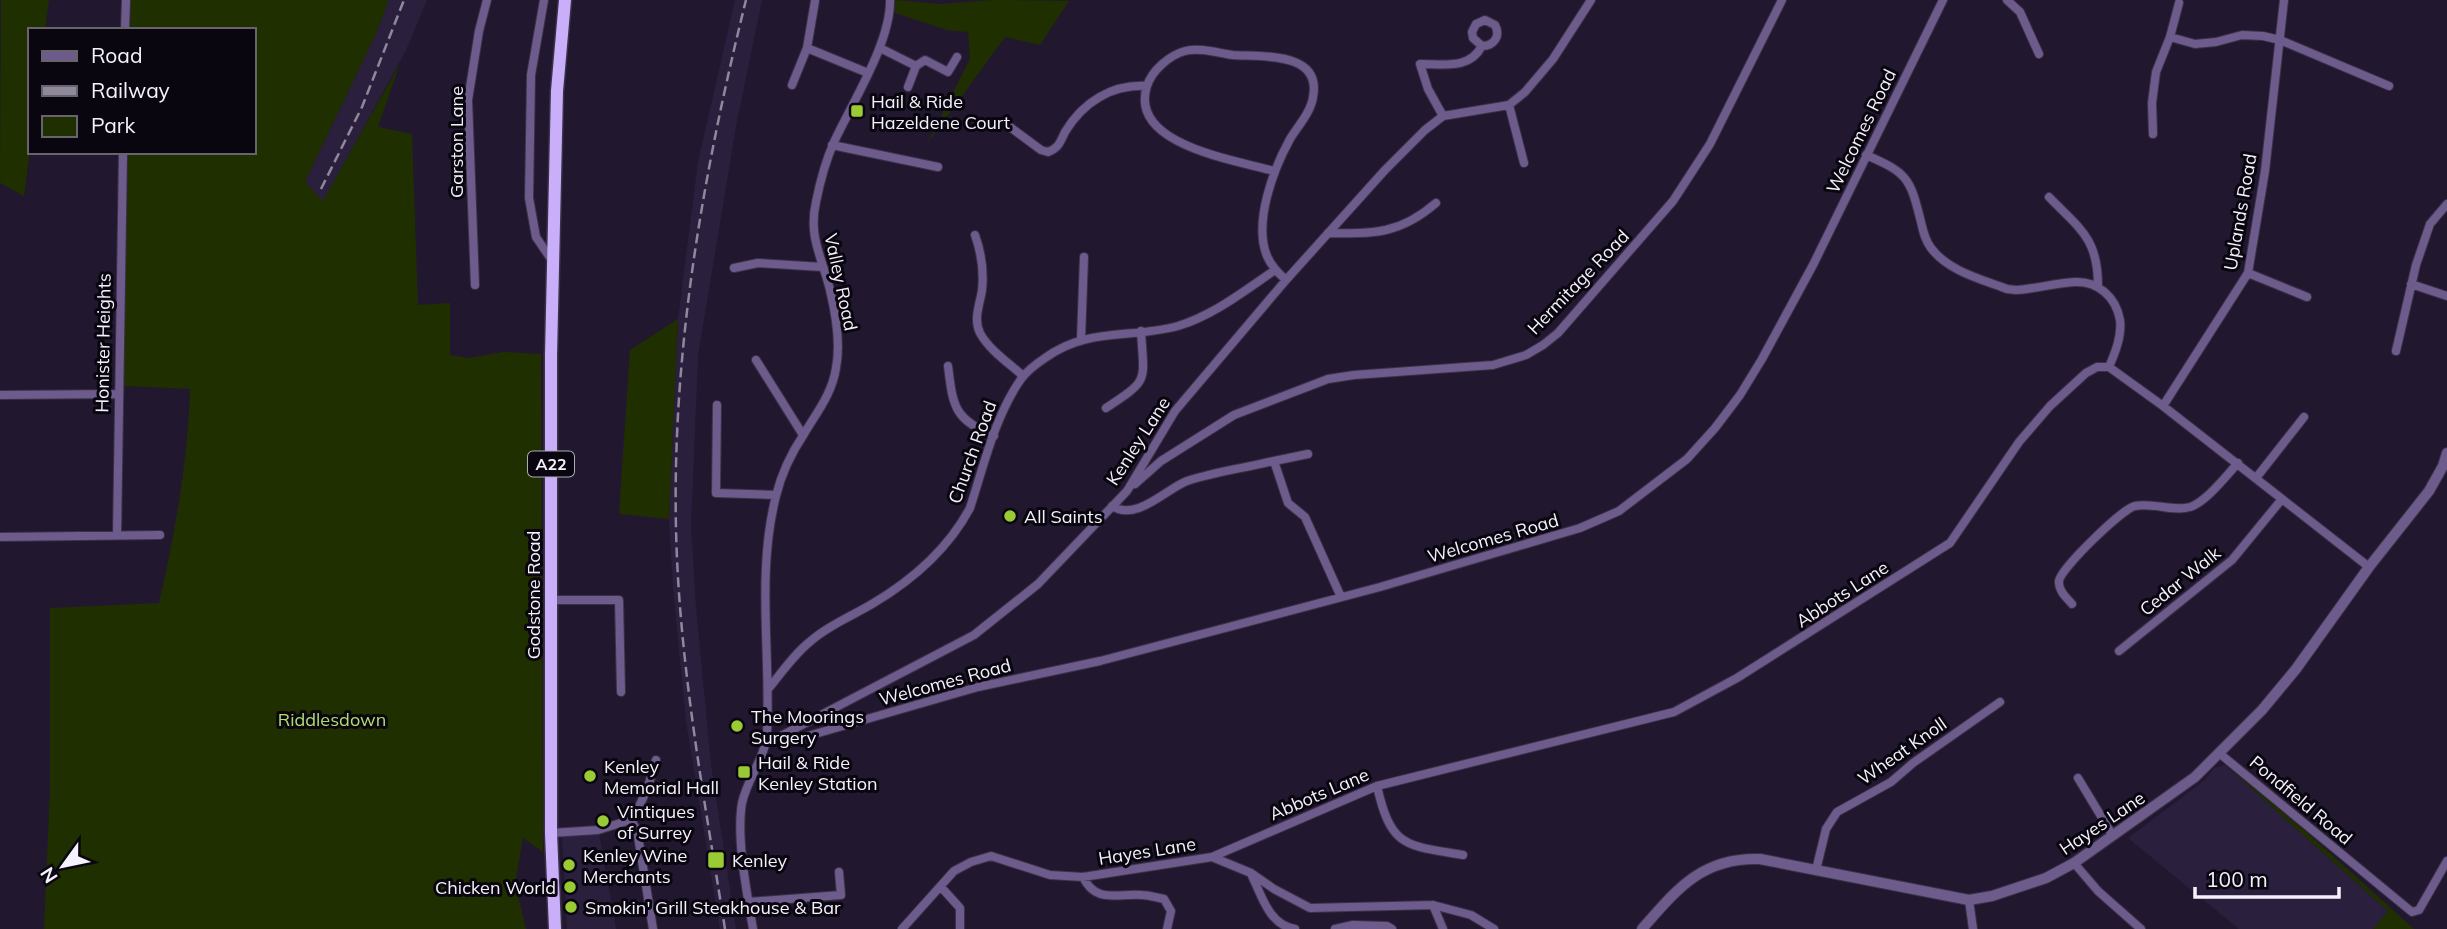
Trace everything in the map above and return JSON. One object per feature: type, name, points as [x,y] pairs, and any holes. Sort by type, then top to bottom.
[{"type":"highway","name":"Godstone Road","points":[[555,929],[551,833],[550,600],[553,262],[557,83],[565,0]]},
{"type":"street","points":[[125,0],[125,28]]},
{"type":"street","name":"Garston Lane","points":[[475,285],[468,100],[479,30],[487,0]]},
{"type":"street","points":[[544,0],[531,75],[529,198],[536,237],[553,262]]},
{"type":"street","name":"Valley Road","points":[[767,738],[769,688],[765,592],[767,546],[776,495],[787,464],[832,388],[838,359],[834,313],[813,229],[815,205],[832,145],[880,48],[890,0]]},
{"type":"street","points":[[1482,46],[1469,61],[1457,65],[1420,64],[1428,89],[1443,116],[1509,104],[1525,92],[1553,59],[1591,0]]},
{"type":"street","name":"Hermitage Road","points":[[1127,491],[1161,461],[1234,415],[1328,379],[1354,374],[1493,365],[1526,355],[1543,345],[1575,313],[1673,201],[1710,144],[1782,0]]},
{"type":"street","name":"Welcomes Road","points":[[781,736],[794,740],[978,687],[1100,660],[1341,597],[1532,543],[1599,521],[1619,511],[1687,459],[1715,428],[1762,359],[1813,265],[1943,0]]},
{"type":"street","points":[[2007,0],[2020,12],[2039,54]]},
{"type":"street","name":"Uplands Road","points":[[2163,406],[2248,273],[2265,171],[2284,0]]},
{"type":"street","points":[[792,85],[807,48],[815,1]]},
{"type":"street","points":[[2153,134],[2152,103],[2156,72],[2179,4]]},
{"type":"street","points":[[2170,37],[2195,44],[2242,35],[2263,36],[2280,40],[2389,86]]},
{"type":"street","points":[[807,48],[868,73]]},
{"type":"street","points":[[880,48],[916,66]]},
{"type":"street","points":[[1274,170],[1187,146],[1172,138],[1153,122],[1145,100],[1147,86],[1160,67],[1186,51],[1271,56],[1300,64],[1312,78],[1311,104],[1274,170],[1263,224],[1264,248],[1275,270],[1286,281]]},
{"type":"street","points":[[908,87],[916,66],[925,60],[948,72],[957,57]]},
{"type":"street","points":[[1010,127],[1041,150],[1048,152],[1059,146],[1078,114],[1096,98],[1132,85],[1147,86]]},
{"type":"street","points":[[1509,104],[1524,163]]},
{"type":"street","name":"Kenley Lane","points":[[767,738],[781,736],[974,635],[1038,584],[1127,491],[1175,411],[1286,281],[1385,170],[1443,116]]},
{"type":"street","points":[[832,145],[938,167]]},
{"type":"street","name":"Honister Heights","points":[[117,535],[123,154]]},
{"type":"street","points":[[1866,155],[1887,164],[1908,180],[1930,246],[1939,257],[1958,270],[2015,290],[2074,282],[2098,286],[2112,300],[2120,320],[2116,349],[2109,367],[2238,463],[2369,567]]},
{"type":"street","points":[[2049,197],[2090,242],[2095,252],[2098,286]]},
{"type":"street","points":[[1328,233],[1376,234],[1417,219],[1436,203]]},
{"type":"street","points":[[2396,351],[2411,284],[2430,224],[2447,204]]},
{"type":"street","points":[[975,235],[983,269],[976,322],[979,331],[986,342],[1023,376]]},
{"type":"street","points":[[1081,339],[1084,257]]},
{"type":"street","points":[[734,268],[758,263],[822,267]]},
{"type":"street","name":"Church Road","points":[[769,688],[814,638],[874,603],[930,561],[961,524],[970,508],[1007,400],[1023,376],[1056,349],[1081,339],[1177,326],[1211,313],[1275,270]]},
{"type":"street","points":[[2248,273],[2307,298]]},
{"type":"street","points":[[2411,284],[2447,296]]},
{"type":"street","points":[[1106,408],[1138,387],[1144,374],[1141,331]]},
{"type":"street","points":[[756,360],[803,435]]},
{"type":"street","points":[[948,366],[951,396],[961,415],[972,426],[994,436]]},
{"type":"street","name":"Abbots Lane","points":[[1212,857],[1377,786],[1674,712],[1762,664],[1950,543],[2019,442],[2050,406],[2086,373],[2097,367],[2109,367]]},
{"type":"street","points":[[0,395],[118,394]]},
{"type":"street","points":[[717,405],[716,493],[776,495]]},
{"type":"street","points":[[2256,478],[2304,417]]},
{"type":"street","name":"Hayes Lane","points":[[1642,929],[1681,886],[1699,873],[1718,863],[1743,859],[1760,859],[1969,900],[1992,896],[2046,878],[2074,863],[2194,777],[2262,710],[2296,669],[2369,567],[2429,491],[2447,453]]},
{"type":"street","points":[[1112,506],[1126,511],[1157,500],[1186,481],[1308,454]]},
{"type":"street","points":[[1273,461],[1287,503],[1305,517],[1341,597]]},
{"type":"street","points":[[2072,604],[2062,592],[2059,581],[2066,567],[2126,509],[2145,505],[2189,508],[2199,503],[2238,463]]},
{"type":"street","name":"Cedar Walk","points":[[2119,651],[2232,560],[2282,499]]},
{"type":"street","points":[[0,537],[160,535]]},
{"type":"street","points":[[550,600],[619,600],[621,692]]},
{"type":"street","name":"Wheat Knoll","points":[[1816,870],[1826,829],[1837,812],[1891,782],[1913,763],[2000,702]]},
{"type":"street","points":[[753,929],[741,829],[742,804],[751,774],[767,738]]},
{"type":"street","name":"Pondfield Road","points":[[2219,753],[2412,912],[2419,910],[2447,861]]},
{"type":"street","points":[[632,822],[648,788],[656,760]]},
{"type":"street","points":[[2078,778],[2113,836]]},
{"type":"street","points":[[1377,786],[1385,819],[1402,839],[1419,847],[1463,855]]},
{"type":"street","points":[[551,833],[598,830],[627,821],[632,822]]},
{"type":"street","points":[[632,822],[637,830],[653,929]]},
{"type":"street","name":"Hayes Lane","points":[[902,929],[954,872],[971,862],[991,856],[1050,875],[1083,877],[1212,857],[1251,873],[1310,908],[1433,905],[1471,915],[1494,929]]},
{"type":"street","points":[[2074,863],[2098,891],[2141,929]]},
{"type":"street","points":[[749,902],[841,895],[839,872]]},
{"type":"street","points":[[1251,873],[1274,920],[1287,928],[1295,929]]},
{"type":"street","points":[[1083,877],[1088,888],[1099,895],[1144,895],[1164,899],[1171,912],[1167,929]]},
{"type":"street","points":[[941,887],[960,908],[960,929]]},
{"type":"street","points":[[1969,900],[1973,929]]},
{"type":"street","points":[[1433,905],[1443,929]]},
{"type":"street","points":[[1335,929],[1353,925],[1387,926],[1392,929]]},
{"type":"shaded area","points":[[389,0],[427,0],[406,50],[323,202],[305,182],[375,36]]},
{"type":"shaded area","points":[[735,0],[762,0],[736,126],[698,356],[691,527],[711,765],[736,929],[720,929],[686,721],[669,519],[678,319],[698,162]]},
{"type":"shaded area","points":[[2225,765],[2388,911],[2373,929],[2239,929],[2128,838],[2205,780],[2214,768]]},
{"type":"shaded area","points":[[599,834],[616,929],[567,929],[562,836]]},
{"type":"green space","points":[[1,0],[49,0],[45,28],[28,28],[30,154],[24,196],[0,183]]},
{"type":"green space","name":"Riddlesdown","points":[[131,0],[389,0],[375,36],[305,182],[323,201],[400,63],[378,127],[412,134],[418,305],[450,303],[450,355],[469,358],[504,352],[541,354],[543,852],[523,838],[515,884],[526,929],[44,929],[50,789],[50,608],[159,603],[175,524],[187,443],[190,389],[124,386],[128,154],[256,154],[256,28],[130,28]]},
{"type":"green space","points":[[895,0],[941,4],[993,0],[1069,1],[1040,45],[1005,37],[927,144],[970,59],[968,32],[947,30],[895,13]]},
{"type":"green space","points":[[678,319],[669,519],[619,514],[630,350]]},
{"type":"green space","points":[[2225,765],[2304,830],[2414,929],[2373,929],[2388,911]]},
{"type":"railway","points":[[321,189],[362,107],[404,0]]},
{"type":"railway","points":[[725,929],[687,680],[678,580],[676,462],[679,395],[693,262],[716,130],[746,0]]},
{"type":"place","name":"Hail & Ride Hazeldene Court","points":[[857,111]]},
{"type":"place","name":"All Saints","points":[[1010,516]]},
{"type":"place","name":"The Moorings Surgery","points":[[737,726]]},
{"type":"place","name":"Hail & Ride Kenley Station","points":[[744,772]]},
{"type":"place","name":"Kenley Memorial Hall","points":[[590,776]]},
{"type":"place","name":"Vintiques of Surrey","points":[[603,821]]},
{"type":"place","name":"Kenley","points":[[716,860]]},
{"type":"place","name":"Kenley Wine Merchants","points":[[569,865]]},
{"type":"place","name":"Chicken World","points":[[570,887]]},
{"type":"place","name":"Smokin' Grill Steakhouse & Bar","points":[[571,907]]}]
